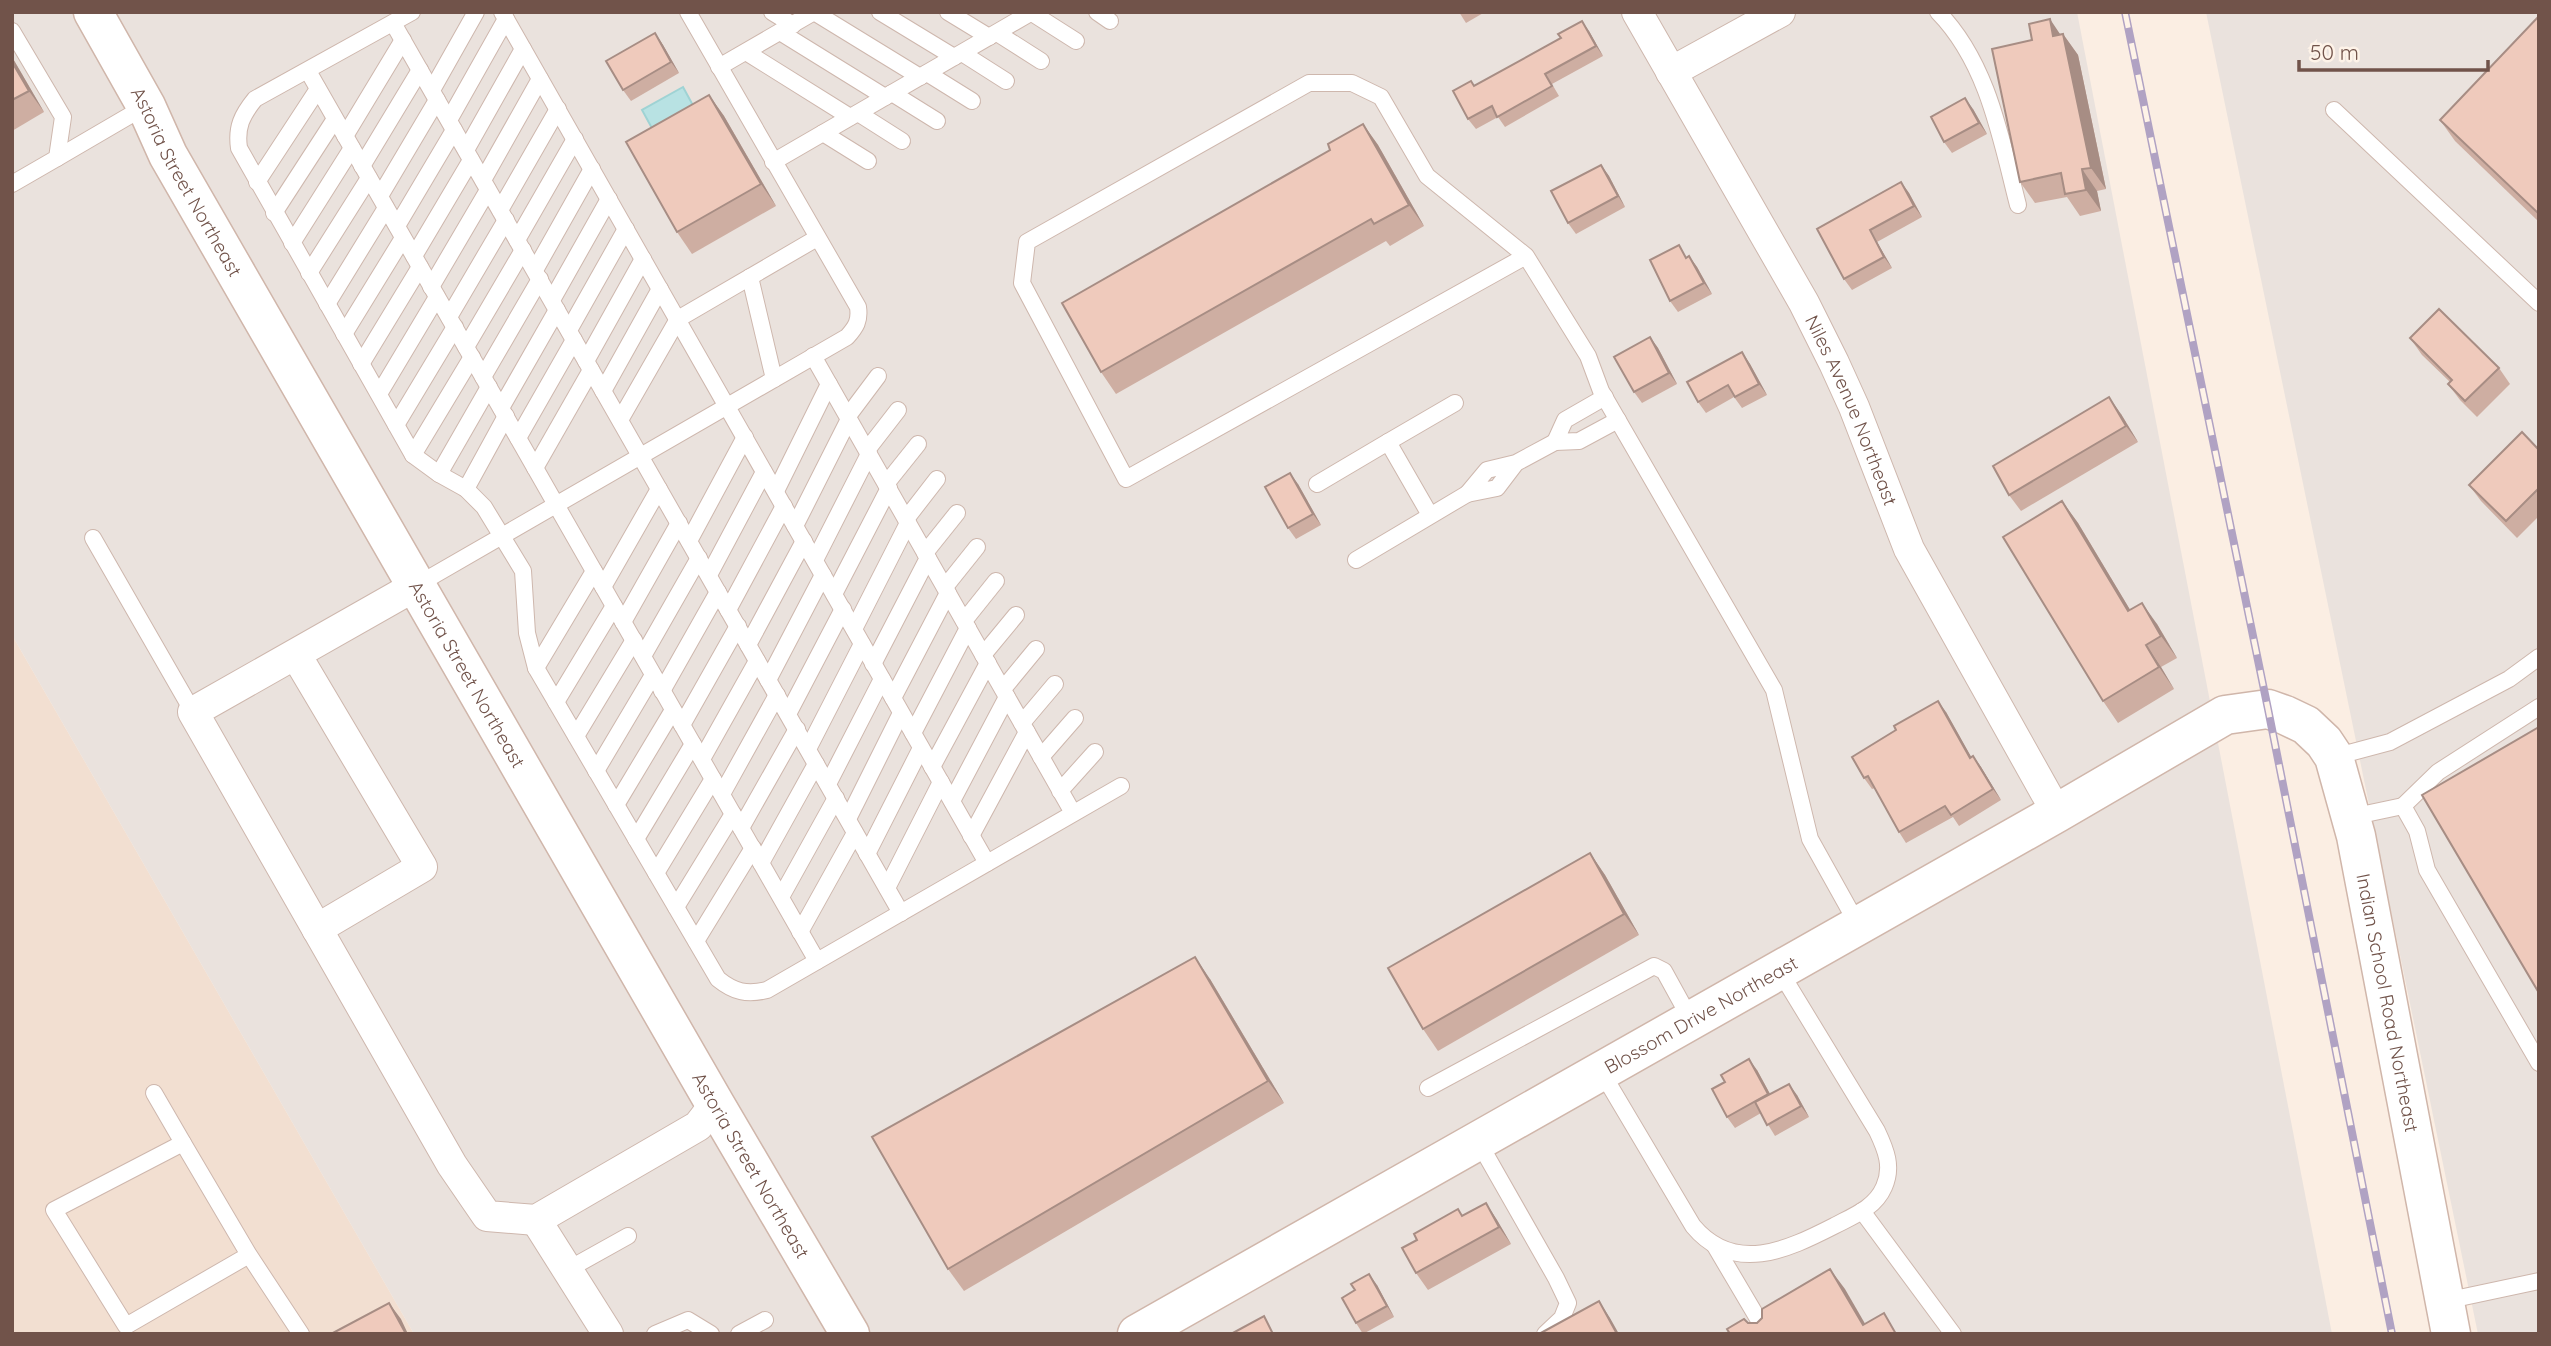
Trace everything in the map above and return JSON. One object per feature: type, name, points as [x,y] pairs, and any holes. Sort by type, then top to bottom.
[{"type":"street","name":"Astoria Street Northeast","points":[[93,12],[146,106],[168,155],[850,1334]]},
{"type":"street","name":"Niles Avenue Northeast","points":[[1637,12],[1804,303],[1849,396],[1909,549],[2057,814]]},
{"type":"street","points":[[1671,72],[1780,12]]},
{"type":"street","points":[[417,585],[193,712],[452,1165],[488,1216],[536,1220],[698,1126],[715,1104]]},
{"type":"street","points":[[296,655],[422,867],[317,929]]},
{"type":"street","name":"Blossom Drive Northeast","points":[[1137,1334],[2057,814],[2225,715],[2268,709]]},
{"type":"street","name":"Indian School Road Northeast","points":[[2268,709],[2306,725],[2324,742],[2334,757],[2351,817],[2448,1317]]},
{"type":"street","points":[[536,1220],[608,1334]]},
{"type":"lane","points":[[412,12],[255,99],[243,113],[238,126],[239,148],[413,455],[439,474],[467,489],[484,507],[523,571],[527,634],[536,668],[718,979],[739,992],[767,990],[1121,786]]},
{"type":"lane","points":[[327,304],[383,202],[476,12]]},
{"type":"lane","points":[[417,585],[846,337],[857,326],[860,317],[858,307],[688,12]]},
{"type":"lane","points":[[772,12],[787,28],[888,95],[937,121]]},
{"type":"lane","points":[[719,67],[814,12],[971,101]]},
{"type":"lane","points":[[880,12],[1006,81]]},
{"type":"lane","points":[[948,12],[1041,61]]},
{"type":"lane","points":[[1938,12],[1962,38],[1978,71],[1999,133],[2018,205]]},
{"type":"lane","points":[[773,162],[1026,14],[1076,41]]},
{"type":"lane","points":[[504,16],[987,863]]},
{"type":"lane","points":[[344,334],[400,232],[504,16]]},
{"type":"lane","points":[[393,23],[901,913]]},
{"type":"lane","points":[[12,31],[63,117],[57,158]]},
{"type":"lane","points":[[292,243],[403,40]]},
{"type":"lane","points":[[361,364],[417,262],[523,49]]},
{"type":"lane","points":[[746,52],[902,141]]},
{"type":"lane","points":[[309,273],[420,70]]},
{"type":"lane","points":[[308,71],[817,961]]},
{"type":"lane","points":[[379,394],[434,292],[540,79]]},
{"type":"lane","points":[[1526,256],[1126,479],[1022,283],[1027,242],[1309,83],[1352,83],[1381,97],[1427,176],[1526,256],[1588,356],[1605,397],[1774,690],[1810,839],[1858,925]]},
{"type":"lane","points":[[257,182],[318,89]]},
{"type":"lane","points":[[12,184],[146,106]]},
{"type":"lane","points":[[396,425],[452,322],[558,109]]},
{"type":"lane","points":[[2334,110],[2539,303]]},
{"type":"lane","points":[[274,213],[335,119]]},
{"type":"lane","points":[[823,133],[868,161]]},
{"type":"lane","points":[[413,455],[469,352],[575,139]]},
{"type":"lane","points":[[439,474],[592,169]]},
{"type":"lane","points":[[467,489],[554,305],[609,199]]},
{"type":"lane","points":[[518,438],[626,229]]},
{"type":"lane","points":[[620,420],[678,319],[817,238]]},
{"type":"lane","points":[[535,468],[643,259]]},
{"type":"lane","points":[[750,277],[774,379]]},
{"type":"lane","points":[[603,391],[660,289]]},
{"type":"lane","points":[[813,356],[1073,813]]},
{"type":"lane","points":[[795,526],[848,418],[878,376]]},
{"type":"lane","points":[[776,491],[829,384]]},
{"type":"lane","points":[[1555,442],[1565,420],[1605,397]]},
{"type":"lane","points":[[1317,484],[1455,403]]},
{"type":"lane","points":[[815,560],[868,452],[898,410]]},
{"type":"lane","points":[[1356,560],[1467,494],[1487,470],[1516,463],[1555,442],[1580,441],[1618,420]]},
{"type":"lane","points":[[689,541],[745,437]]},
{"type":"lane","points":[[1388,442],[1430,515]]},
{"type":"lane","points":[[834,594],[887,486],[918,444]]},
{"type":"lane","points":[[709,575],[764,472]]},
{"type":"lane","points":[[854,629],[907,521],[937,479]]},
{"type":"lane","points":[[603,587],[659,489]]},
{"type":"lane","points":[[728,610],[784,506]]},
{"type":"lane","points":[[873,664],[927,555],[957,513]]},
{"type":"lane","points":[[623,622],[679,523]]},
{"type":"lane","points":[[93,538],[193,712]]},
{"type":"lane","points":[[748,645],[804,541]]},
{"type":"lane","points":[[893,698],[946,590],[977,547]]},
{"type":"lane","points":[[643,656],[699,558]]},
{"type":"lane","points":[[536,668],[594,571]]},
{"type":"lane","points":[[768,680],[823,575]]},
{"type":"lane","points":[[913,733],[966,624],[996,581]]},
{"type":"lane","points":[[662,691],[718,592]]},
{"type":"lane","points":[[556,702],[614,606]]},
{"type":"lane","points":[[788,714],[843,609]]},
{"type":"lane","points":[[932,767],[986,659],[1016,615]]},
{"type":"lane","points":[[682,725],[738,626]]},
{"type":"lane","points":[[576,736],[634,640]]},
{"type":"lane","points":[[761,863],[862,644]]},
{"type":"lane","points":[[952,801],[1005,693],[1036,649]]},
{"type":"lane","points":[[2334,757],[2390,742],[2509,679],[2539,657]]},
{"type":"lane","points":[[702,759],[757,661]]},
{"type":"lane","points":[[596,771],[653,675]]},
{"type":"lane","points":[[780,897],[832,791],[882,678]]},
{"type":"lane","points":[[971,836],[1024,727],[1055,684]]},
{"type":"lane","points":[[722,794],[777,695]]},
{"type":"lane","points":[[2351,817],[2403,806],[2438,772],[2539,707]]},
{"type":"lane","points":[[616,805],[673,710]]},
{"type":"lane","points":[[800,932],[852,826],[901,713]]},
{"type":"lane","points":[[1041,757],[1075,718]]},
{"type":"lane","points":[[676,907],[737,821],[797,729]]},
{"type":"lane","points":[[636,839],[693,744]]},
{"type":"lane","points":[[867,854],[921,748]]},
{"type":"lane","points":[[1060,791],[1095,752]]},
{"type":"lane","points":[[656,873],[713,779]]},
{"type":"lane","points":[[887,888],[941,782]]},
{"type":"lane","points":[[2403,806],[2417,831],[2427,870],[2539,1063]]},
{"type":"lane","points":[[696,941],[753,848]]},
{"type":"lane","points":[[1428,1088],[1654,966],[1664,971],[1691,1020]]},
{"type":"lane","points":[[1601,1071],[1687,1217],[1701,1236],[1715,1245],[1746,1254],[1768,1253],[1794,1246],[1862,1211],[1877,1199],[1885,1186],[1889,1170],[1887,1154],[1877,1131],[1779,970]]},
{"type":"lane","points":[[154,1093],[249,1255],[301,1334]]},
{"type":"lane","points":[[1478,1141],[1556,1278],[1567,1303],[1562,1318],[1545,1334]]},
{"type":"lane","points":[[183,1143],[54,1210],[125,1326],[249,1255]]},
{"type":"lane","points":[[1862,1211],[1952,1334]]},
{"type":"lane","points":[[567,1269],[628,1236]]},
{"type":"lane","points":[[1715,1245],[1767,1334]]},
{"type":"lane","points":[[2448,1317],[2539,1281]]},
{"type":"lane","points":[[655,1334],[688,1320],[711,1334]]},
{"type":"lane","points":[[740,1334],[765,1320]]},
{"type":"shaded area","points":[[12,12],[2077,12],[2332,1334],[414,1334],[12,635]]},
{"type":"shaded area","points":[[2206,12],[2539,12],[2539,1334],[2478,1334]]},
{"type":"shaded area","points":[[12,635],[414,1334],[12,1334]]},
{"type":"water","points":[[683,87],[695,109],[654,132],[642,110]]},
{"type":"building","points":[[2539,16],[2539,214],[2440,120]]},
{"type":"building","points":[[2050,19],[2053,36],[2063,34],[2091,168],[2082,169],[2086,190],[2065,194],[2061,173],[2020,182],[1992,49],[2032,40],[2029,24]]},
{"type":"building","points":[[1582,21],[1596,46],[1545,74],[1552,86],[1497,117],[1492,106],[1468,119],[1453,91],[1471,81],[1474,86],[1561,38],[1558,34]]},
{"type":"building","points":[[655,33],[671,62],[623,90],[606,61]]},
{"type":"building","points":[[12,62],[29,91],[12,100]]},
{"type":"building","points":[[709,95],[761,184],[677,232],[626,142]]},
{"type":"building","points":[[1965,98],[1979,123],[1944,142],[1931,117]]},
{"type":"building","points":[[1363,124],[1409,205],[1374,224],[1371,219],[1101,372],[1062,303],[1330,150],[1328,144]]},
{"type":"building","points":[[1601,165],[1618,196],[1568,223],[1551,191]]},
{"type":"building","points":[[1901,182],[1914,206],[1870,230],[1884,257],[1844,279],[1817,229]]},
{"type":"building","points":[[1679,245],[1686,258],[1689,256],[1704,283],[1670,301],[1650,260]]},
{"type":"building","points":[[2439,309],[2499,368],[2465,401],[2448,384],[2452,380],[2410,338]]},
{"type":"building","points":[[1650,337],[1669,373],[1634,392],[1614,357]]},
{"type":"building","points":[[1742,352],[1759,384],[1735,397],[1728,385],[1698,402],[1687,382]]},
{"type":"building","points":[[2109,397],[2126,426],[2009,495],[1993,466]]},
{"type":"building","points":[[2522,432],[2539,450],[2539,488],[2506,521],[2469,485]]},
{"type":"building","points":[[1290,473],[1313,514],[1288,528],[1265,487]]},
{"type":"building","points":[[2062,501],[2128,611],[2142,603],[2161,636],[2146,645],[2159,667],[2103,701],[2003,537]]},
{"type":"building","points":[[1938,701],[1970,758],[1973,756],[1993,789],[1951,815],[1945,806],[1899,832],[1868,776],[1864,778],[1852,757],[1896,730],[1894,726]]},
{"type":"building","points":[[2539,727],[2539,993],[2422,795]]},
{"type":"building","points":[[1590,853],[1624,914],[1423,1029],[1388,968]]},
{"type":"building","points":[[1195,957],[1268,1081],[948,1269],[872,1137]]},
{"type":"building","points":[[1749,1059],[1768,1094],[1727,1117],[1712,1089],[1725,1082],[1721,1075]]},
{"type":"building","points":[[1789,1084],[1801,1106],[1767,1125],[1755,1102]]},
{"type":"building","points":[[1486,1203],[1499,1227],[1416,1273],[1402,1248],[1417,1240],[1414,1234],[1458,1209],[1462,1216]]},
{"type":"building","points":[[1830,1269],[1863,1325],[1884,1313],[1896,1334],[1730,1334],[1727,1329],[1744,1319],[1748,1323],[1757,1323],[1762,1318],[1762,1309]]},
{"type":"building","points":[[1369,1274],[1387,1306],[1356,1323],[1342,1298],[1355,1290],[1351,1284]]},
{"type":"building","points":[[1599,1301],[1617,1334],[1539,1334]]},
{"type":"building","points":[[389,1303],[406,1334],[331,1334]]},
{"type":"building","points":[[1264,1316],[1273,1334],[1231,1334]]},
{"type":"railway","points":[[2125,12],[2268,709],[2392,1334]]}]
